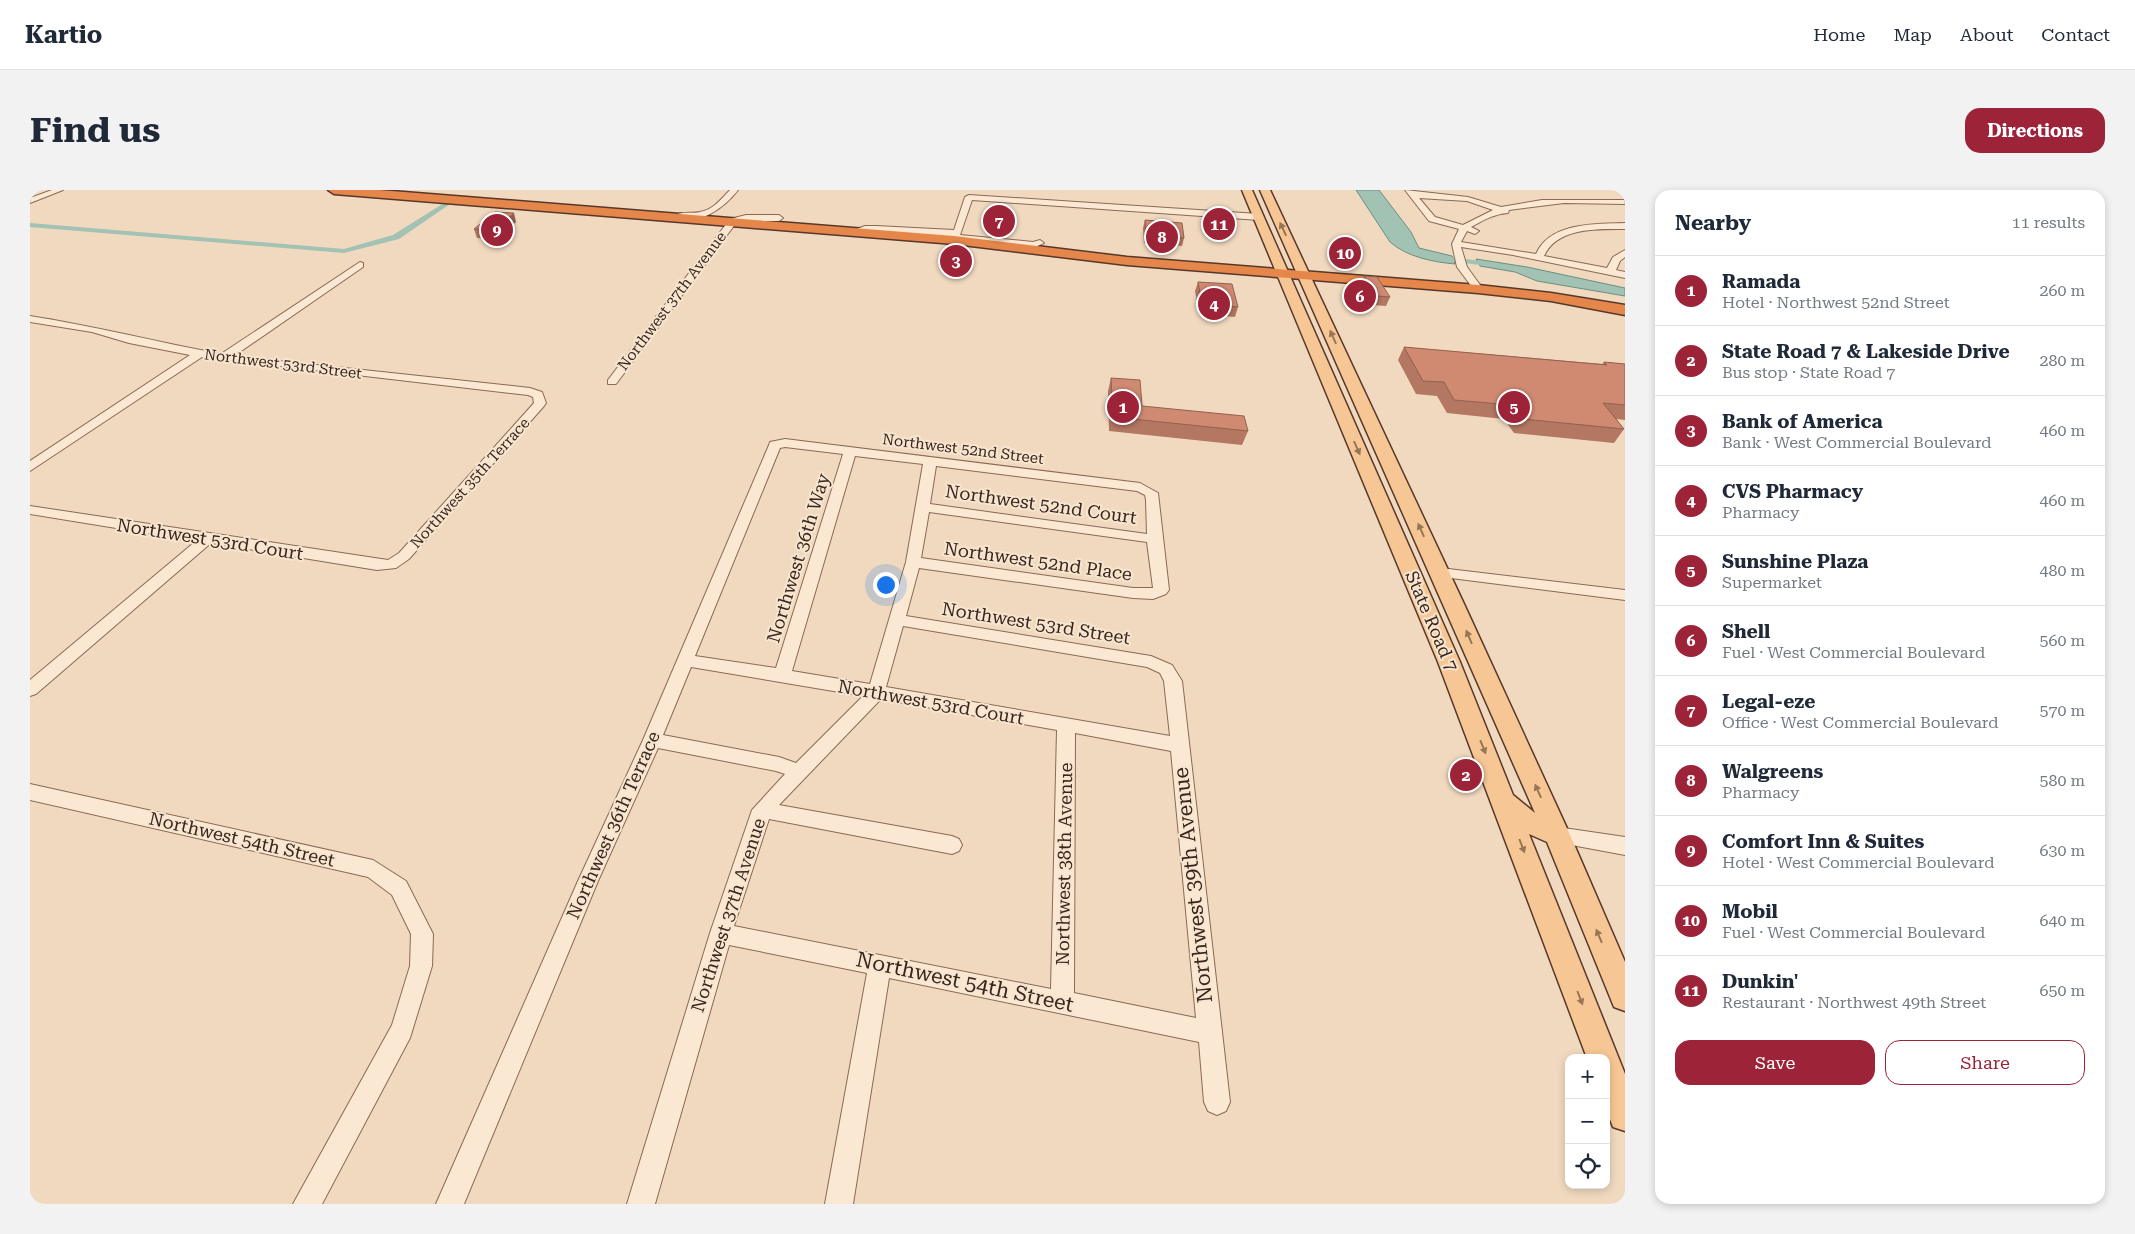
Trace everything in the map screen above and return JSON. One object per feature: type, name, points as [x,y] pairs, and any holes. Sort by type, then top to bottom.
[{"type":"highway","points":[[334,190],[855,231],[1040,243],[1129,255],[1304,272],[1476,275],[1625,302]]},
{"type":"highway","points":[[420,190],[779,218],[950,236],[1127,261],[1281,270]]},
{"type":"highway","points":[[1476,275],[1551,297],[1625,310]]},
{"type":"main road","name":"State Road 7","points":[[1247,190],[1343,418],[1411,570],[1505,801],[1601,1054]]},
{"type":"main road","name":"State Road 7","points":[[1264,190],[1304,272],[1558,835],[1625,997]]},
{"type":"main road","points":[[1343,418],[1366,426],[1379,437]]},
{"type":"main road","points":[[1400,546],[1414,560],[1426,568],[1440,573]]},
{"type":"main road","points":[[1411,570],[1437,586],[1454,604]]},
{"type":"main road","points":[[1505,801],[1524,820],[1558,835]]},
{"type":"main road","points":[[1610,1076],[1625,1115]]},
{"type":"street","points":[[30,200],[49,190]]},
{"type":"street","points":[[30,200],[59,190]]},
{"type":"street","name":"Northwest 37th Avenue","points":[[712,213],[734,190]]},
{"type":"street","points":[[1566,191],[1625,225]]},
{"type":"street","points":[[1411,193],[1468,199],[1512,213]]},
{"type":"street","points":[[1411,193],[1432,219],[1475,231]]},
{"type":"street","points":[[950,236],[968,197],[1258,218]]},
{"type":"street","points":[[1476,275],[1468,246],[1475,231],[1488,222],[1512,213],[1585,203]]},
{"type":"street","points":[[1476,275],[1462,267],[1456,244],[1464,229],[1478,219],[1502,209],[1532,204],[1625,204]]},
{"type":"street","points":[[660,215],[701,216],[712,213]]},
{"type":"street","points":[[733,221],[746,218],[779,218]]},
{"type":"street","name":"Northwest 37th Avenue","points":[[612,382],[733,221]]},
{"type":"street","points":[[1539,257],[1546,244],[1559,236],[1587,228],[1625,225]]},
{"type":"street","points":[[1456,244],[1539,257],[1625,275]]},
{"type":"street","points":[[1610,272],[1616,259],[1625,254]]},
{"type":"street","points":[[223,358],[360,264]]},
{"type":"street","name":"Northwest 53rd Street","points":[[30,320],[93,329],[129,340],[223,358],[538,395]]},
{"type":"street","points":[[30,467],[199,354]]},
{"type":"street","name":"Northwest 35th Terrace","points":[[391,565],[404,556],[533,414],[540,403],[538,395]]},
{"type":"street","name":"Northwest 52nd Street","points":[[775,445],[785,443],[1124,485],[1146,490],[1153,500],[1154,539]]},
{"type":"street","name":"Northwest 36th Terrace","points":[[450,1204],[588,881],[652,740],[775,445]]},
{"type":"street","name":"Northwest 36th Way","points":[[782,675],[850,452]]},
{"type":"street","name":"Northwest 37th Avenue","points":[[641,1204],[721,932],[762,810],[876,693],[913,562],[924,507],[930,462]]},
{"type":"street","name":"Northwest 52nd Court","points":[[924,507],[1154,539]]},
{"type":"street","name":"Northwest 53rd Court","points":[[30,510],[207,540],[377,565],[391,565]]},
{"type":"street","name":"Northwest 52nd Place","points":[[913,562],[1133,593],[1158,593],[1161,590],[1154,539]]},
{"type":"street","points":[[30,690],[207,540]]},
{"type":"street","points":[[1440,573],[1625,595]]},
{"type":"street","name":"Northwest 53rd Street","points":[[898,620],[1151,662],[1166,669]]},
{"type":"street","name":"Northwest 53rd Court","points":[[684,660],[782,675],[1178,745]]},
{"type":"street","name":"Northwest 39th Avenue","points":[[1166,669],[1173,681],[1178,745],[1217,1102]]},
{"type":"street","name":"Northwest 38th Avenue","points":[[1062,1001],[1066,726]]},
{"type":"street","points":[[652,740],[779,764],[798,772]]},
{"type":"street","name":"Northwest 54th Street","points":[[30,792],[373,869],[399,888],[422,934],[421,966],[402,1030],[307,1204]]},
{"type":"street","points":[[762,810],[952,844]]},
{"type":"street","points":[[1558,835],[1625,846]]},
{"type":"street","name":"Northwest 54th Street","points":[[721,932],[1209,1032]]},
{"type":"street","points":[[838,1204],[880,964]]},
{"type":"shaded area","points":[[1356,190],[1379,190],[1411,232],[1419,248],[1452,256],[1455,264],[1438,262],[1412,255],[1390,242]]},
{"type":"shaded area","points":[[1476,259],[1527,267],[1625,288],[1625,296],[1537,281],[1515,272],[1480,266]]},
{"type":"building","points":[[495,212],[514,213],[493,230],[474,229]]},
{"type":"building","points":[[1145,220],[1182,223],[1184,238],[1146,235]]},
{"type":"building","points":[[1364,276],[1377,277],[1390,297],[1377,296]]},
{"type":"building","points":[[1198,282],[1232,284],[1238,307],[1202,304]]},
{"type":"building","points":[[1404,347],[1607,365],[1604,362],[1625,364],[1625,405],[1603,403],[1624,429],[1523,419],[1513,405],[1454,400],[1444,382],[1423,381]]},
{"type":"building","points":[[1111,378],[1140,380],[1142,406],[1244,416],[1248,431],[1113,417]]},
{"type":"waterway","points":[[30,225],[344,251],[396,237],[446,204]]},
{"type":"waterway","points":[[1433,257],[1497,265]]},
{"type":"place","name":"Legal-eze","points":[[999,221]]},
{"type":"place","name":"Dunkin'","points":[[1219,224]]},
{"type":"place","name":"Comfort Inn & Suites","points":[[497,230]]},
{"type":"place","name":"Walgreens","points":[[1162,237]]},
{"type":"place","name":"Mobil","points":[[1345,253]]},
{"type":"place","name":"Bank of America","points":[[956,261]]},
{"type":"place","name":"Shell","points":[[1360,296]]},
{"type":"place","name":"CVS Pharmacy","points":[[1214,304]]},
{"type":"place","name":"Ramada","points":[[1123,407]]},
{"type":"place","name":"Sunshine Plaza","points":[[1514,407]]},
{"type":"place","name":"State Road 7 & Lakeside Drive","points":[[1466,775]]}]
